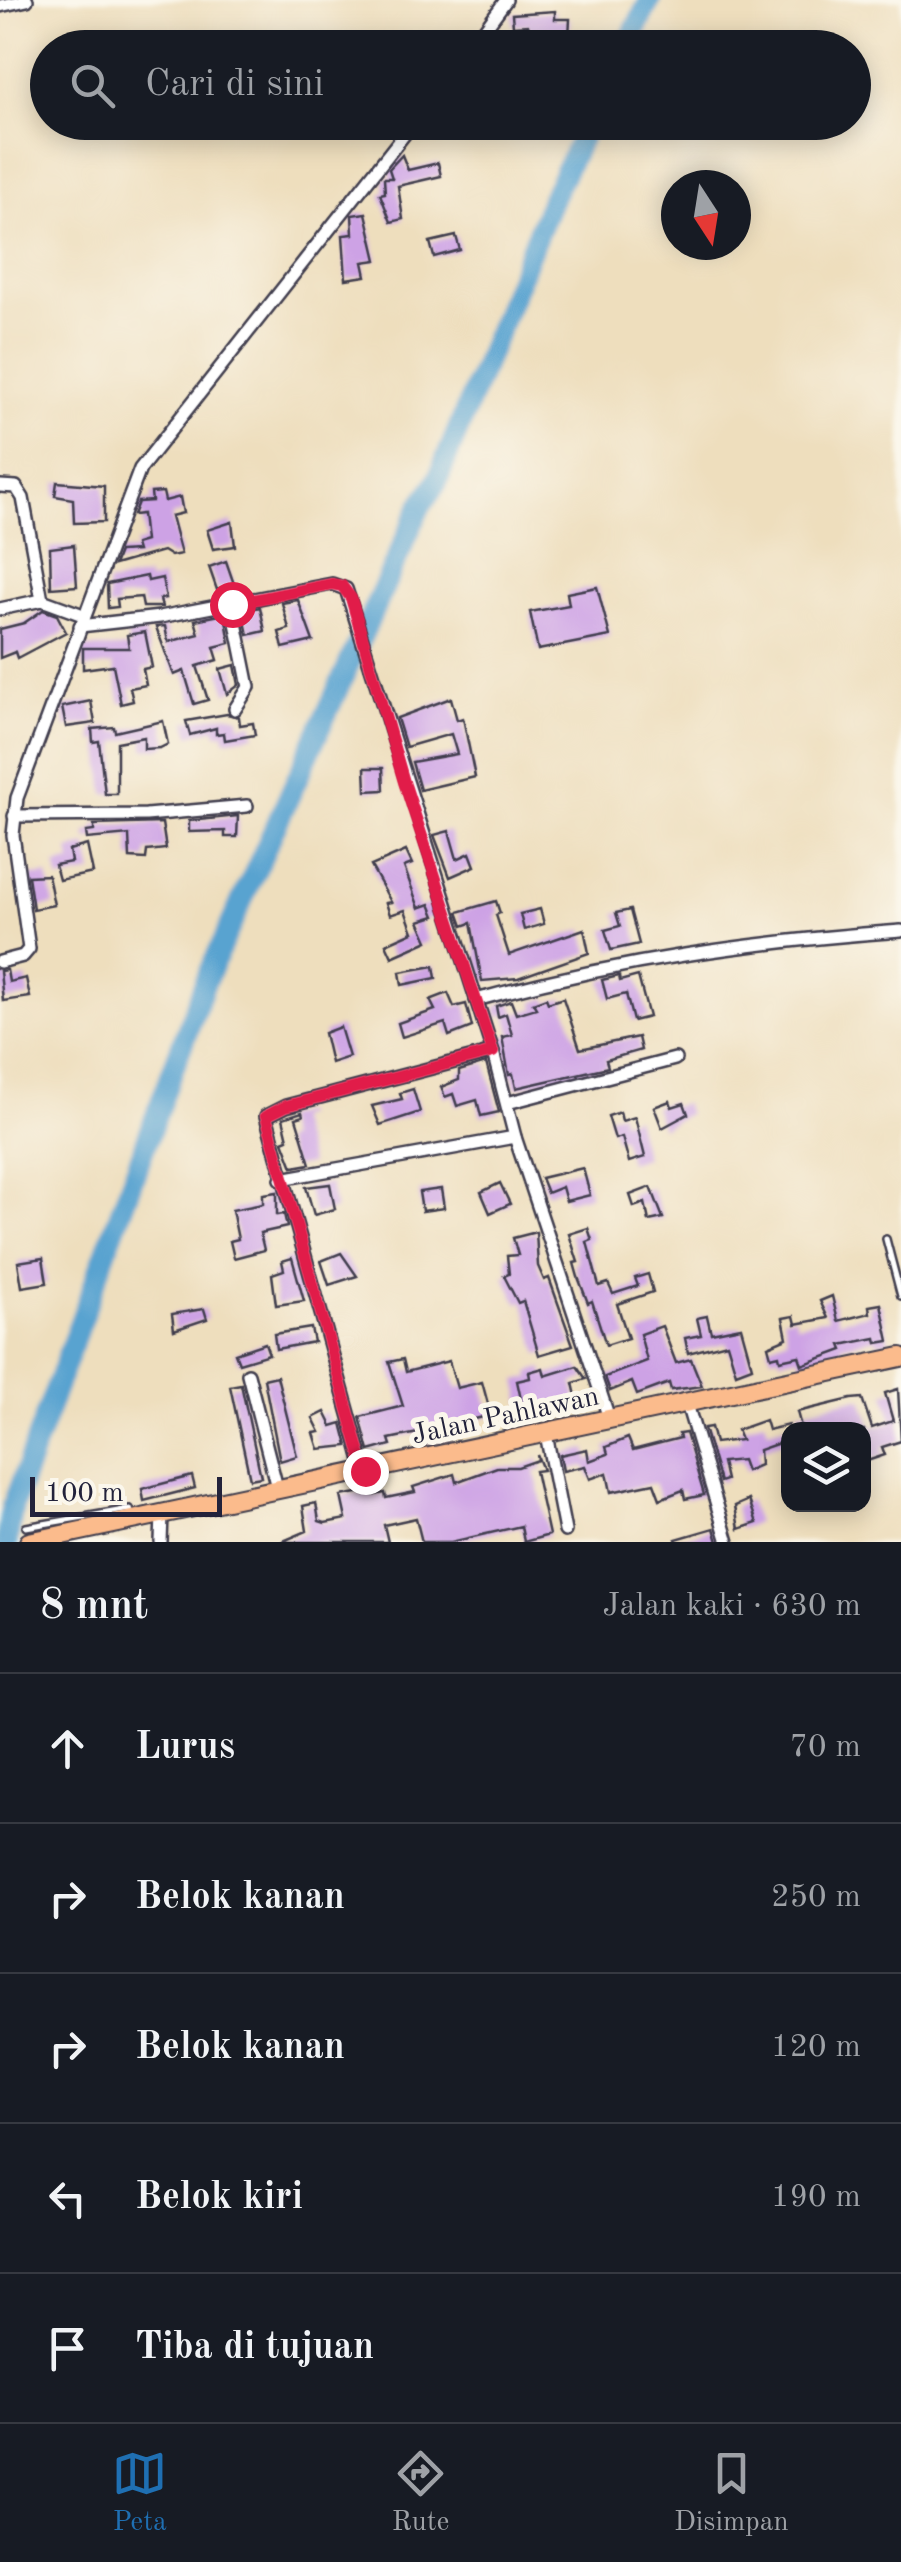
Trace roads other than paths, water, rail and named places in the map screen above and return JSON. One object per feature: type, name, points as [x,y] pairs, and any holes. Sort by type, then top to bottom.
[{"type":"highway","name":"Jalan Pahlawan","points":[[28,1534],[61,1535],[901,1357]]},
{"type":"street","points":[[0,6],[27,0]]},
{"type":"street","points":[[484,30],[506,0]]},
{"type":"street","points":[[0,962],[29,949],[14,816],[81,621],[140,469],[400,140]]},
{"type":"street","points":[[0,486],[16,486],[23,498],[42,600]]},
{"type":"street","points":[[0,609],[42,600],[81,621],[232,604],[332,584],[342,586],[351,598],[493,1052],[515,1137],[610,1420]]},
{"type":"street","points":[[232,604],[250,687],[235,709]]},
{"type":"street","points":[[14,816],[146,815],[247,806]]},
{"type":"street","points":[[476,1000],[659,956],[748,943],[901,931]]},
{"type":"street","points":[[365,1471],[266,1120],[273,1110],[493,1052]]},
{"type":"street","points":[[507,1103],[676,1059]]},
{"type":"street","points":[[281,1180],[515,1137]]},
{"type":"street","points":[[248,1374],[277,1488]]},
{"type":"street","points":[[687,1404],[728,1542]]},
{"type":"street","points":[[546,1434],[565,1531]]},
{"type":"street","points":[[161,1542],[162,1514]]},
{"type":"lane","points":[[886,1239],[901,1296]]},
{"type":"lane","points":[[28,1534],[130,1508],[133,1519]]},
{"type":"waterway","points":[[635,30],[650,0]]},
{"type":"waterway","points":[[7,1542],[13,1505],[205,982],[421,505],[436,484],[553,195],[580,140]]}]
